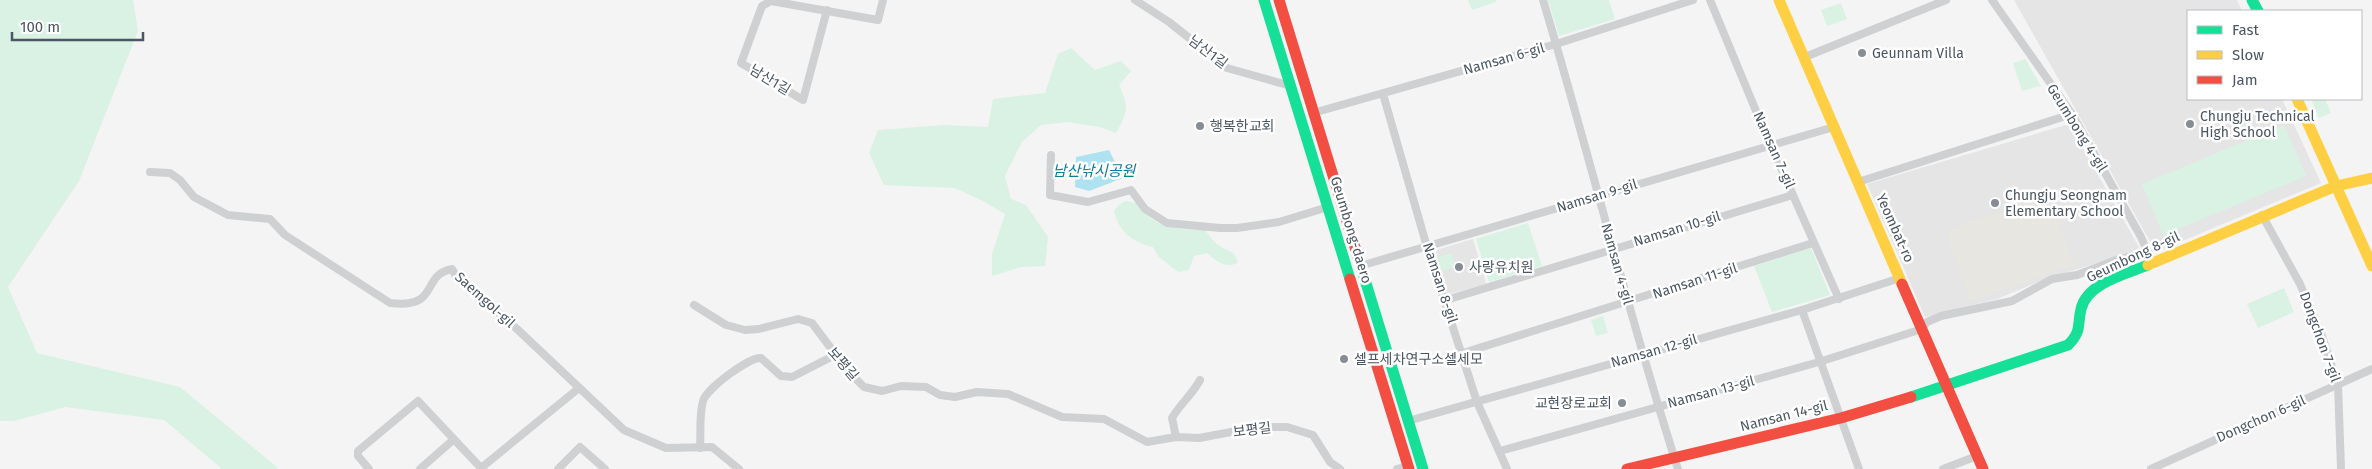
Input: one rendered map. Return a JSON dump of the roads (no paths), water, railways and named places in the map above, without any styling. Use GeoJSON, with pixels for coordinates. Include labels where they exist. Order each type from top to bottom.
{"type":"FeatureCollection","features":[{"type":"Feature","properties":{"kind":"street","name":"남산1길"},"geometry":{"type":"LineString","coordinates":[[827,10],[803,100],[741,63],[762,6],[772,1],[827,10],[878,20],[883,0]]}},
{"type":"Feature","properties":{"kind":"street","name":"남산1길"},"geometry":{"type":"LineString","coordinates":[[1135,0],[1169,22],[1227,68],[1291,86]]}},
{"type":"Feature","properties":{"kind":"street","name":"Geumbong-daero"},"geometry":{"type":"LineString","coordinates":[[1264,0],[1328,207],[1405,468]]}},
{"type":"Feature","properties":{"kind":"street","name":"Geumbong-daero"},"geometry":{"type":"LineString","coordinates":[[1279,0],[1422,469]]}},
{"type":"Feature","properties":{"kind":"street","name":"Namsan 4-gil"},"geometry":{"type":"LineString","coordinates":[[1542,0],[1642,353],[1676,463]]}},
{"type":"Feature","properties":{"kind":"street","name":"Namsan 6-gil"},"geometry":{"type":"LineString","coordinates":[[1313,113],[1556,44],[1693,0]]}},
{"type":"Feature","properties":{"kind":"street","name":"Namsan 7-gil"},"geometry":{"type":"LineString","coordinates":[[1710,0],[1813,243],[1839,299]]}},
{"type":"Feature","properties":{"kind":"street","name":"Yeombat-ro"},"geometry":{"type":"LineString","coordinates":[[1779,0],[1983,469]]}},
{"type":"Feature","properties":{"kind":"street"},"geometry":{"type":"LineString","coordinates":[[1805,57],[1946,0]]}},
{"type":"Feature","properties":{"kind":"street","name":"Geumbong 4-gil"},"geometry":{"type":"LineString","coordinates":[[1992,0],[2072,114],[2150,257]]}},
{"type":"Feature","properties":{"kind":"street","name":"Namsan 8-gil"},"geometry":{"type":"LineString","coordinates":[[1384,94],[1427,247],[1446,300],[1477,402],[1507,469]]}},
{"type":"Feature","properties":{"kind":"street"},"geometry":{"type":"LineString","coordinates":[[2297,100],[2372,266]]}},
{"type":"Feature","properties":{"kind":"street"},"geometry":{"type":"LineString","coordinates":[[1858,182],[2072,114]]}},
{"type":"Feature","properties":{"kind":"street","name":"Namsan 9-gil"},"geometry":{"type":"LineString","coordinates":[[1360,266],[1834,127]]}},
{"type":"Feature","properties":{"kind":"street"},"geometry":{"type":"LineString","coordinates":[[1051,155],[1050,195],[1088,202],[1131,190],[1145,209],[1167,223],[1237,228],[1279,222],[1328,207]]}},
{"type":"Feature","properties":{"kind":"street","name":"Saemgol-gil"},"geometry":{"type":"LineString","coordinates":[[150,172],[170,172],[180,180],[194,198],[228,215],[270,220],[285,235],[390,303],[404,305],[425,297],[431,289],[434,278],[442,271],[452,269],[457,278],[517,329],[624,430],[666,448],[712,447],[739,469]]}},
{"type":"Feature","properties":{"kind":"street","name":"Geumbong 8-gil"},"geometry":{"type":"LineString","coordinates":[[1946,387],[2068,345],[2076,339],[2080,332],[2078,313],[2080,304],[2091,291],[2150,257],[2262,216],[2336,186],[2372,178]]}},
{"type":"Feature","properties":{"kind":"street","name":"Namsan 10-gil"},"geometry":{"type":"LineString","coordinates":[[1446,300],[1612,248],[1794,195]]}},
{"type":"Feature","properties":{"kind":"street","name":"Dongchon 7-gil"},"geometry":{"type":"LineString","coordinates":[[2262,216],[2300,284],[2321,333],[2338,385],[2341,469]]}},
{"type":"Feature","properties":{"kind":"street","name":"Namsan 11-gil"},"geometry":{"type":"LineString","coordinates":[[1462,353],[1813,243]]}},
{"type":"Feature","properties":{"kind":"street","name":"Namsan 13-gil"},"geometry":{"type":"LineString","coordinates":[[1500,451],[1820,362],[1922,329],[1927,322],[1941,316],[2012,301],[2052,279],[2077,275],[2116,260],[2150,257]]}},
{"type":"Feature","properties":{"kind":"street","name":"Namsan 12-gil"},"geometry":{"type":"LineString","coordinates":[[1408,421],[1642,353],[1802,310],[1900,278]]}},
{"type":"Feature","properties":{"kind":"street","name":"보평길"},"geometry":{"type":"LineString","coordinates":[[694,305],[726,325],[745,330],[758,329],[798,319],[812,323],[835,355],[864,387],[882,390],[901,386],[926,387],[940,395],[955,397],[978,392],[1008,394],[1062,417],[1104,419],[1147,442],[1176,437],[1199,438],[1258,427],[1287,427],[1313,435],[1330,462],[1340,469]]}},
{"type":"Feature","properties":{"kind":"street"},"geometry":{"type":"LineString","coordinates":[[1802,310],[1859,469]]}},
{"type":"Feature","properties":{"kind":"street"},"geometry":{"type":"LineString","coordinates":[[700,448],[703,400],[718,383],[738,368],[753,359],[761,358],[781,376],[792,378],[835,355]]}},
{"type":"Feature","properties":{"kind":"street","name":"Dongchon 6-gil"},"geometry":{"type":"LineString","coordinates":[[2151,469],[2372,369]]}},
{"type":"Feature","properties":{"kind":"street"},"geometry":{"type":"LineString","coordinates":[[1176,437],[1172,418],[1178,406],[1196,389],[1200,380]]}},
{"type":"Feature","properties":{"kind":"street","name":"Namsan 14-gil"},"geometry":{"type":"LineString","coordinates":[[1626,469],[1676,463],[1946,387]]}},
{"type":"Feature","properties":{"kind":"street"},"geometry":{"type":"LineString","coordinates":[[369,469],[358,456],[358,451],[418,401],[478,467],[484,467],[579,388]]}},
{"type":"Feature","properties":{"kind":"street"},"geometry":{"type":"LineString","coordinates":[[420,469],[453,440]]}},
{"type":"Feature","properties":{"kind":"street"},"geometry":{"type":"LineString","coordinates":[[558,469],[580,447],[606,469]]}},
{"type":"Feature","properties":{"kind":"street"},"geometry":{"type":"LineString","coordinates":[[1943,469],[1977,456]]}},
{"type":"Feature","properties":{"kind":"water","name":"남산낚시공원"},"geometry":{"type":"Polygon","coordinates":[[[1109,150],[1123,178],[1089,191],[1075,187],[1076,157],[1109,150]]]}},
{"type":"Feature","properties":{"kind":"place","name":"Geunnam Villa"},"geometry":{"type":"Point","coordinates":[1862,53]}},
{"type":"Feature","properties":{"kind":"place","name":"Chungju Technical High School"},"geometry":{"type":"Point","coordinates":[2190,124]}},
{"type":"Feature","properties":{"kind":"place","name":"행복한교회"},"geometry":{"type":"Point","coordinates":[1200,126]}},
{"type":"Feature","properties":{"kind":"place","name":"Chungju Seongnam Elementary School"},"geometry":{"type":"Point","coordinates":[1995,203]}},
{"type":"Feature","properties":{"kind":"place","name":"사랑유치원"},"geometry":{"type":"Point","coordinates":[1459,267]}},
{"type":"Feature","properties":{"kind":"place","name":"셀프세차연구소셀세모"},"geometry":{"type":"Point","coordinates":[1344,359]}},
{"type":"Feature","properties":{"kind":"place","name":"교현장로교회"},"geometry":{"type":"Point","coordinates":[1622,403]}}]}
